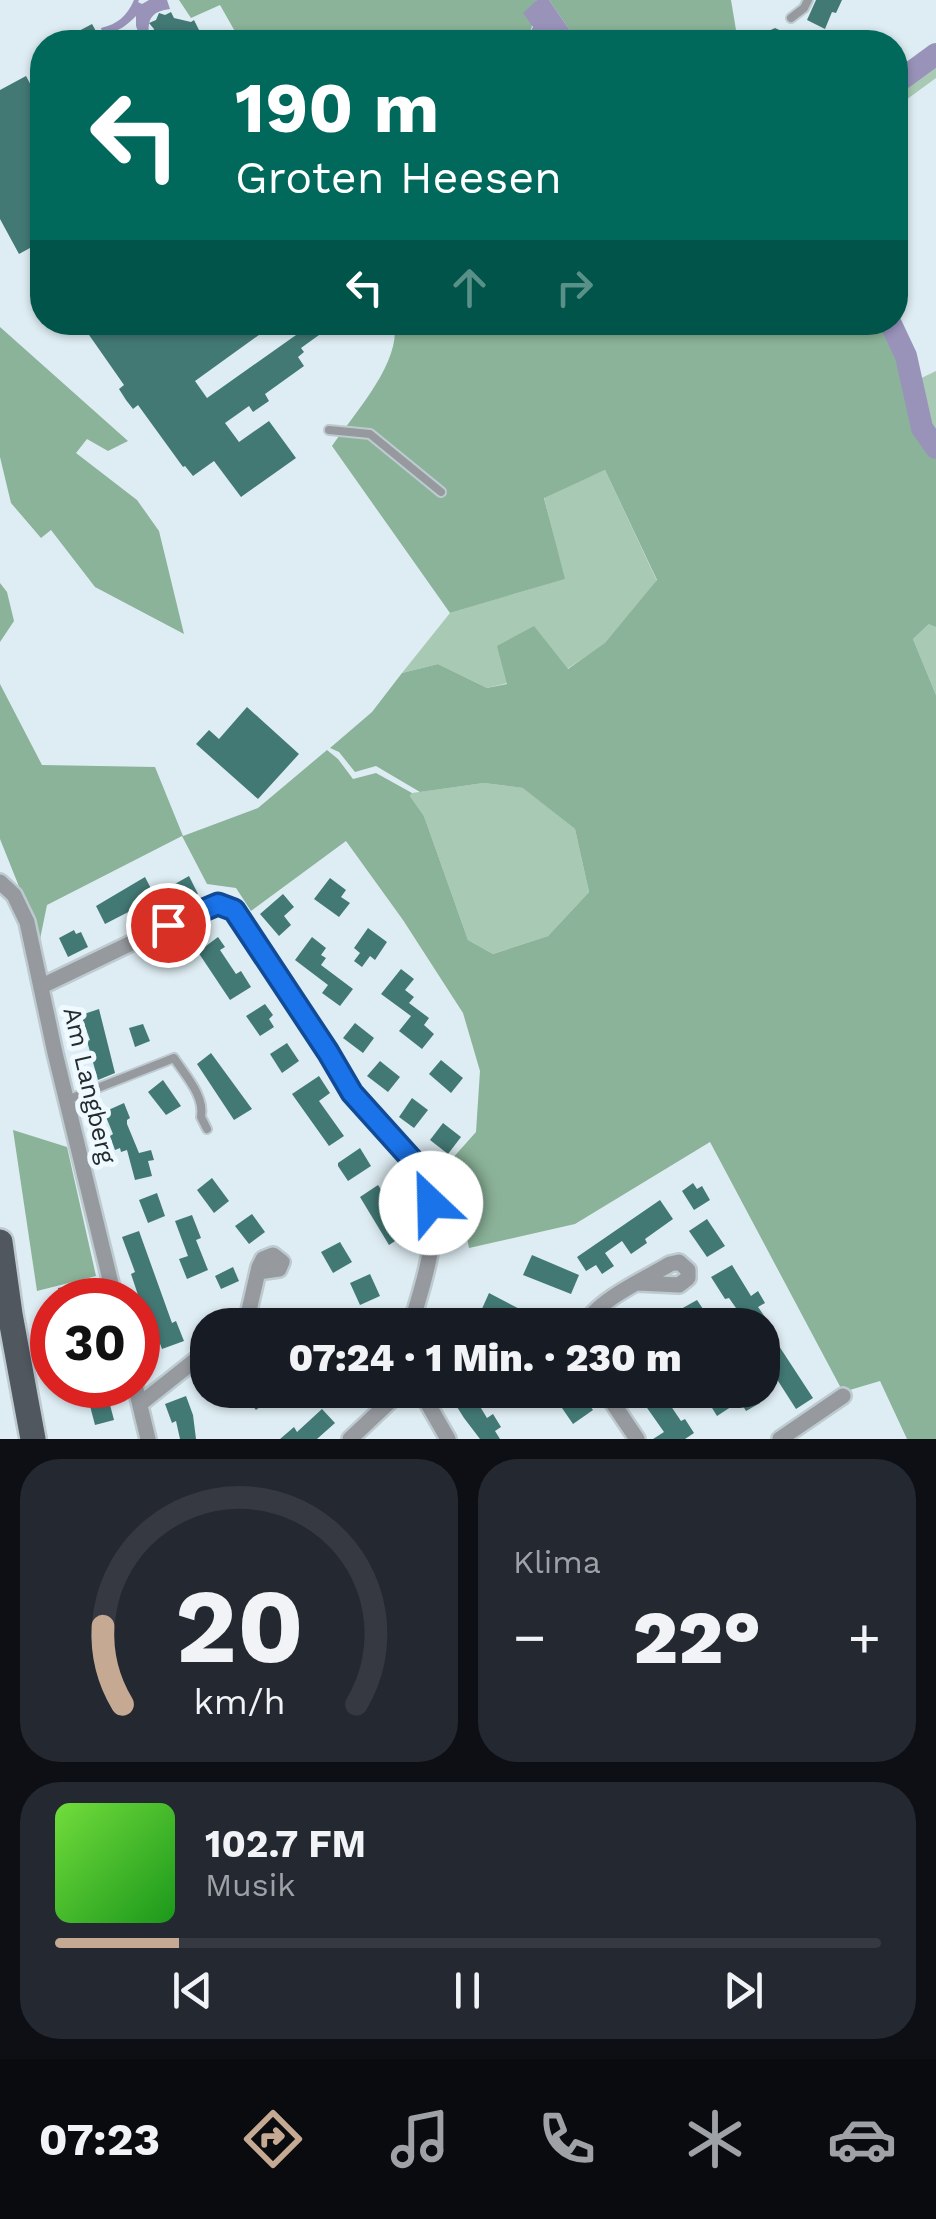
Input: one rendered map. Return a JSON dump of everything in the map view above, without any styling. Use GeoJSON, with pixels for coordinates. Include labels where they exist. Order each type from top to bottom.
{"type":"FeatureCollection","features":[{"type":"Feature","properties":{"kind":"main road"},"geometry":{"type":"LineString","coordinates":[[0,1242],[33,1439]]}},
{"type":"Feature","properties":{"kind":"street","name":"Am Langberg"},"geometry":{"type":"LineString","coordinates":[[2,885],[20,906],[27,922],[54,1053],[110,1278]]}},
{"type":"Feature","properties":{"kind":"street"},"geometry":{"type":"LineString","coordinates":[[42,986],[198,911],[218,904],[234,910],[352,1093],[415,1163],[431,1203],[432,1227],[430,1258],[416,1308]]}},
{"type":"Feature","properties":{"kind":"street"},"geometry":{"type":"LineString","coordinates":[[250,1308],[258,1272]]}},
{"type":"Feature","properties":{"kind":"street"},"geometry":{"type":"LineString","coordinates":[[599,1308],[638,1283]]}},
{"type":"Feature","properties":{"kind":"street"},"geometry":{"type":"LineString","coordinates":[[160,1388],[190,1364]]}},
{"type":"Feature","properties":{"kind":"street"},"geometry":{"type":"LineString","coordinates":[[780,1439],[842,1396]]}},
{"type":"Feature","properties":{"kind":"street"},"geometry":{"type":"LineString","coordinates":[[141,1408],[148,1439]]}},
{"type":"Feature","properties":{"kind":"street"},"geometry":{"type":"LineString","coordinates":[[350,1439],[383,1408]]}},
{"type":"Feature","properties":{"kind":"street"},"geometry":{"type":"LineString","coordinates":[[430,1408],[448,1439]]}},
{"type":"Feature","properties":{"kind":"street"},"geometry":{"type":"LineString","coordinates":[[616,1408],[636,1439]]}},
{"type":"Feature","properties":{"kind":"lane"},"geometry":{"type":"LineString","coordinates":[[791,18],[808,0]]}},
{"type":"Feature","properties":{"kind":"lane"},"geometry":{"type":"LineString","coordinates":[[328,430],[370,434],[441,492]]}},
{"type":"Feature","properties":{"kind":"lane"},"geometry":{"type":"LineString","coordinates":[[67,1100],[174,1058],[196,1091],[203,1108],[200,1117],[207,1129]]}},
{"type":"Feature","properties":{"kind":"green space"},"geometry":{"type":"Polygon","coordinates":[[[179,0],[537,0],[530,30],[234,30],[220,5],[191,18],[179,0]]]}},
{"type":"Feature","properties":{"kind":"green space"},"geometry":{"type":"Polygon","coordinates":[[[549,0],[731,0],[736,30],[570,30],[549,0]]]}},
{"type":"Feature","properties":{"kind":"green space"},"geometry":{"type":"Polygon","coordinates":[[[936,43],[936,78],[908,98],[908,66],[936,43]]]}},
{"type":"Feature","properties":{"kind":"green space"},"geometry":{"type":"Polygon","coordinates":[[[0,327],[128,441],[108,451],[87,439],[76,453],[137,500],[159,531],[184,634],[95,587],[51,530],[41,538],[11,503],[0,457],[0,327]]]}},
{"type":"Feature","properties":{"kind":"green space"},"geometry":{"type":"Polygon","coordinates":[[[897,335],[907,356],[923,428],[936,446],[936,627],[929,624],[913,639],[936,695],[936,1439],[907,1439],[880,1381],[843,1392],[710,1142],[575,1224],[469,1248],[451,1160],[476,1132],[480,1071],[463,1013],[346,841],[251,911],[236,888],[207,884],[182,836],[47,905],[38,949],[24,899],[0,839],[0,684],[42,765],[155,767],[183,836],[258,808],[327,750],[353,779],[376,773],[412,793],[410,796],[424,816],[468,940],[493,954],[548,936],[589,892],[575,829],[523,788],[484,783],[420,792],[376,766],[355,772],[339,752],[330,748],[372,712],[402,673],[438,664],[487,688],[507,684],[497,646],[534,626],[568,669],[605,643],[657,580],[605,470],[544,498],[565,579],[450,613],[332,446],[383,371],[394,338],[897,335]]]}},
{"type":"Feature","properties":{"kind":"green space"},"geometry":{"type":"Polygon","coordinates":[[[936,371],[936,446],[923,428],[913,382],[936,371]]]}},
{"type":"Feature","properties":{"kind":"green space"},"geometry":{"type":"Polygon","coordinates":[[[605,470],[657,581],[605,644],[567,669],[487,688],[438,664],[402,673],[450,613],[564,579],[544,497],[605,470]]]}},
{"type":"Feature","properties":{"kind":"green space"},"geometry":{"type":"Polygon","coordinates":[[[0,583],[7,592],[14,621],[0,642],[0,583]]]}},
{"type":"Feature","properties":{"kind":"green space"},"geometry":{"type":"Polygon","coordinates":[[[930,623],[936,627],[936,695],[913,639],[930,623]]]}},
{"type":"Feature","properties":{"kind":"green space"},"geometry":{"type":"Polygon","coordinates":[[[484,783],[524,788],[575,829],[589,892],[548,936],[493,954],[468,940],[424,816],[410,796],[484,783]]]}},
{"type":"Feature","properties":{"kind":"green space"},"geometry":{"type":"Polygon","coordinates":[[[13,1130],[67,1147],[96,1276],[35,1278],[13,1130]]]}},
{"type":"Feature","properties":{"kind":"shaded area"},"geometry":{"type":"Polygon","coordinates":[[[134,0],[142,4],[167,0],[170,9],[152,16],[149,30],[137,30],[136,16],[118,30],[102,30],[125,15],[134,0]]]}},
{"type":"Feature","properties":{"kind":"shaded area"},"geometry":{"type":"Polygon","coordinates":[[[537,0],[549,0],[570,30],[531,30],[523,13],[537,0]]]}},
{"type":"Feature","properties":{"kind":"building"},"geometry":{"type":"Polygon","coordinates":[[[816,0],[842,0],[825,29],[807,20],[816,0]]]}},
{"type":"Feature","properties":{"kind":"building"},"geometry":{"type":"Polygon","coordinates":[[[171,12],[174,18],[194,20],[199,30],[154,30],[149,23],[159,13],[171,12]]]}},
{"type":"Feature","properties":{"kind":"building"},"geometry":{"type":"Polygon","coordinates":[[[26,76],[30,83],[30,248],[19,254],[0,219],[0,90],[26,76]]]}},
{"type":"Feature","properties":{"kind":"building"},"geometry":{"type":"Polygon","coordinates":[[[89,335],[259,335],[195,381],[207,398],[296,335],[319,335],[301,348],[304,352],[298,357],[304,366],[265,394],[269,401],[253,412],[249,406],[225,423],[239,442],[269,421],[296,458],[241,497],[214,461],[193,476],[183,467],[138,405],[133,409],[126,400],[119,389],[124,385],[89,335]]]}},
{"type":"Feature","properties":{"kind":"building"},"geometry":{"type":"Polygon","coordinates":[[[247,707],[299,754],[258,799],[196,744],[209,730],[219,739],[247,707]]]}},
{"type":"Feature","properties":{"kind":"building"},"geometry":{"type":"Polygon","coordinates":[[[189,876],[198,894],[183,902],[173,885],[189,876]]]}},
{"type":"Feature","properties":{"kind":"building"},"geometry":{"type":"Polygon","coordinates":[[[145,877],[158,902],[142,910],[140,906],[105,924],[96,906],[145,877]]]}},
{"type":"Feature","properties":{"kind":"building"},"geometry":{"type":"Polygon","coordinates":[[[330,878],[346,890],[341,897],[350,903],[339,917],[314,899],[330,878]]]}},
{"type":"Feature","properties":{"kind":"building"},"geometry":{"type":"Polygon","coordinates":[[[283,894],[294,907],[284,916],[291,925],[279,936],[260,914],[283,894]]]}},
{"type":"Feature","properties":{"kind":"building"},"geometry":{"type":"Polygon","coordinates":[[[368,928],[387,942],[375,960],[370,956],[362,967],[354,961],[360,953],[354,948],[368,928]]]}},
{"type":"Feature","properties":{"kind":"building"},"geometry":{"type":"Polygon","coordinates":[[[74,930],[76,934],[81,932],[88,947],[68,957],[59,938],[74,930]]]}},
{"type":"Feature","properties":{"kind":"building"},"geometry":{"type":"Polygon","coordinates":[[[218,937],[225,947],[220,950],[236,974],[241,971],[251,987],[230,1000],[198,952],[218,937]]]}},
{"type":"Feature","properties":{"kind":"building"},"geometry":{"type":"Polygon","coordinates":[[[312,937],[326,948],[321,965],[353,989],[340,1006],[322,993],[328,985],[295,960],[312,937]]]}},
{"type":"Feature","properties":{"kind":"building"},"geometry":{"type":"Polygon","coordinates":[[[401,969],[414,979],[405,990],[414,997],[409,1003],[429,1018],[424,1025],[434,1034],[422,1049],[399,1031],[411,1016],[381,994],[401,969]]]}},
{"type":"Feature","properties":{"kind":"building"},"geometry":{"type":"Polygon","coordinates":[[[265,1004],[273,1015],[269,1019],[274,1027],[260,1036],[246,1016],[265,1004]]]}},
{"type":"Feature","properties":{"kind":"building"},"geometry":{"type":"Polygon","coordinates":[[[99,1009],[115,1073],[98,1080],[81,1015],[99,1009]]]}},
{"type":"Feature","properties":{"kind":"building"},"geometry":{"type":"Polygon","coordinates":[[[355,1023],[374,1038],[363,1053],[343,1038],[355,1023]]]}},
{"type":"Feature","properties":{"kind":"building"},"geometry":{"type":"Polygon","coordinates":[[[143,1024],[150,1041],[135,1047],[129,1028],[143,1024]]]}},
{"type":"Feature","properties":{"kind":"building"},"geometry":{"type":"Polygon","coordinates":[[[287,1043],[299,1061],[282,1073],[270,1054],[287,1043]]]}},
{"type":"Feature","properties":{"kind":"building"},"geometry":{"type":"Polygon","coordinates":[[[211,1053],[252,1109],[234,1120],[197,1064],[211,1053]]]}},
{"type":"Feature","properties":{"kind":"building"},"geometry":{"type":"Polygon","coordinates":[[[441,1060],[463,1078],[451,1093],[429,1074],[441,1060]]]}},
{"type":"Feature","properties":{"kind":"building"},"geometry":{"type":"Polygon","coordinates":[[[380,1061],[400,1077],[388,1092],[367,1076],[380,1061]]]}},
{"type":"Feature","properties":{"kind":"building"},"geometry":{"type":"Polygon","coordinates":[[[319,1076],[330,1093],[319,1101],[344,1136],[329,1146],[292,1094],[319,1076]]]}},
{"type":"Feature","properties":{"kind":"building"},"geometry":{"type":"Polygon","coordinates":[[[163,1080],[181,1106],[166,1115],[148,1092],[163,1080]]]}},
{"type":"Feature","properties":{"kind":"building"},"geometry":{"type":"Polygon","coordinates":[[[412,1098],[428,1110],[414,1128],[399,1117],[412,1098]]]}},
{"type":"Feature","properties":{"kind":"building"},"geometry":{"type":"Polygon","coordinates":[[[124,1103],[130,1118],[127,1124],[139,1153],[151,1150],[154,1160],[148,1161],[152,1176],[135,1180],[127,1150],[115,1150],[104,1112],[124,1103]]]}},
{"type":"Feature","properties":{"kind":"building"},"geometry":{"type":"Polygon","coordinates":[[[443,1123],[461,1137],[448,1154],[430,1140],[443,1123]]]}},
{"type":"Feature","properties":{"kind":"building"},"geometry":{"type":"Polygon","coordinates":[[[360,1148],[371,1166],[348,1181],[338,1163],[360,1148]]]}},
{"type":"Feature","properties":{"kind":"building"},"geometry":{"type":"Polygon","coordinates":[[[212,1178],[229,1201],[214,1213],[197,1190],[212,1178]]]}},
{"type":"Feature","properties":{"kind":"building"},"geometry":{"type":"Polygon","coordinates":[[[693,1183],[697,1189],[702,1186],[710,1200],[694,1210],[682,1191],[693,1183]]]}},
{"type":"Feature","properties":{"kind":"building"},"geometry":{"type":"Polygon","coordinates":[[[378,1185],[409,1232],[389,1245],[360,1197],[378,1185]]]}},
{"type":"Feature","properties":{"kind":"building"},"geometry":{"type":"Polygon","coordinates":[[[157,1193],[165,1216],[148,1223],[139,1200],[157,1193]]]}},
{"type":"Feature","properties":{"kind":"building"},"geometry":{"type":"Polygon","coordinates":[[[660,1200],[673,1219],[631,1254],[622,1241],[605,1253],[614,1266],[602,1274],[596,1265],[586,1271],[577,1257],[660,1200]]]}},
{"type":"Feature","properties":{"kind":"building"},"geometry":{"type":"Polygon","coordinates":[[[252,1214],[265,1232],[249,1244],[235,1226],[252,1214]]]}},
{"type":"Feature","properties":{"kind":"building"},"geometry":{"type":"Polygon","coordinates":[[[192,1215],[201,1238],[196,1240],[208,1270],[187,1279],[179,1259],[188,1256],[175,1221],[192,1215]]]}},
{"type":"Feature","properties":{"kind":"building"},"geometry":{"type":"Polygon","coordinates":[[[707,1219],[725,1246],[707,1257],[689,1231],[707,1219]]]}},
{"type":"Feature","properties":{"kind":"building"},"geometry":{"type":"Polygon","coordinates":[[[139,1231],[156,1278],[132,1278],[135,1272],[122,1237],[139,1231]]]}},
{"type":"Feature","properties":{"kind":"building"},"geometry":{"type":"Polygon","coordinates":[[[340,1242],[352,1262],[333,1273],[321,1252],[340,1242]]]}},
{"type":"Feature","properties":{"kind":"building"},"geometry":{"type":"Polygon","coordinates":[[[532,1255],[579,1275],[571,1294],[523,1275],[532,1255]]]}},
{"type":"Feature","properties":{"kind":"building"},"geometry":{"type":"Polygon","coordinates":[[[732,1265],[751,1296],[758,1291],[765,1303],[759,1308],[736,1308],[711,1277],[732,1265]]]}},
{"type":"Feature","properties":{"kind":"building"},"geometry":{"type":"Polygon","coordinates":[[[233,1267],[239,1281],[221,1289],[215,1276],[233,1267]]]}},
{"type":"Feature","properties":{"kind":"building"},"geometry":{"type":"Polygon","coordinates":[[[370,1274],[380,1296],[360,1305],[350,1283],[370,1274]]]}},
{"type":"Feature","properties":{"kind":"building"},"geometry":{"type":"Polygon","coordinates":[[[160,1290],[172,1323],[176,1321],[184,1341],[162,1349],[160,1290]]]}},
{"type":"Feature","properties":{"kind":"building"},"geometry":{"type":"Polygon","coordinates":[[[489,1293],[518,1308],[482,1308],[489,1293]]]}},
{"type":"Feature","properties":{"kind":"building"},"geometry":{"type":"Polygon","coordinates":[[[697,1300],[702,1308],[683,1308],[697,1300]]]}},
{"type":"Feature","properties":{"kind":"building"},"geometry":{"type":"Polygon","coordinates":[[[780,1348],[813,1398],[796,1409],[780,1384],[780,1348]]]}},
{"type":"Feature","properties":{"kind":"building"},"geometry":{"type":"Polygon","coordinates":[[[186,1396],[196,1439],[180,1439],[176,1421],[172,1423],[165,1404],[186,1396]]]}},
{"type":"Feature","properties":{"kind":"building"},"geometry":{"type":"Polygon","coordinates":[[[91,1408],[111,1408],[114,1420],[95,1425],[91,1408]]]}},
{"type":"Feature","properties":{"kind":"building"},"geometry":{"type":"Polygon","coordinates":[[[458,1408],[481,1408],[487,1418],[493,1414],[501,1427],[495,1431],[500,1439],[480,1439],[458,1408]]]}},
{"type":"Feature","properties":{"kind":"building"},"geometry":{"type":"Polygon","coordinates":[[[562,1408],[592,1408],[593,1410],[573,1424],[562,1408]]]}},
{"type":"Feature","properties":{"kind":"building"},"geometry":{"type":"Polygon","coordinates":[[[647,1408],[672,1408],[694,1433],[685,1439],[653,1439],[664,1432],[647,1408]]]}},
{"type":"Feature","properties":{"kind":"building"},"geometry":{"type":"Polygon","coordinates":[[[712,1408],[729,1408],[717,1416],[712,1408]]]}},
{"type":"Feature","properties":{"kind":"building"},"geometry":{"type":"Polygon","coordinates":[[[322,1409],[335,1423],[317,1439],[280,1439],[294,1427],[297,1432],[322,1409]]]}},
{"type":"Feature","properties":{"kind":"waterway"},"geometry":{"type":"LineString","coordinates":[[908,74],[936,54]]}},
{"type":"Feature","properties":{"kind":"waterway"},"geometry":{"type":"LineString","coordinates":[[896,335],[906,356],[922,428],[936,448]]}},
{"type":"Feature","properties":{"kind":"route"},"geometry":{"type":"LineString","coordinates":[[168,925],[218,904],[234,910],[352,1093],[415,1163],[431,1203]]}}]}
